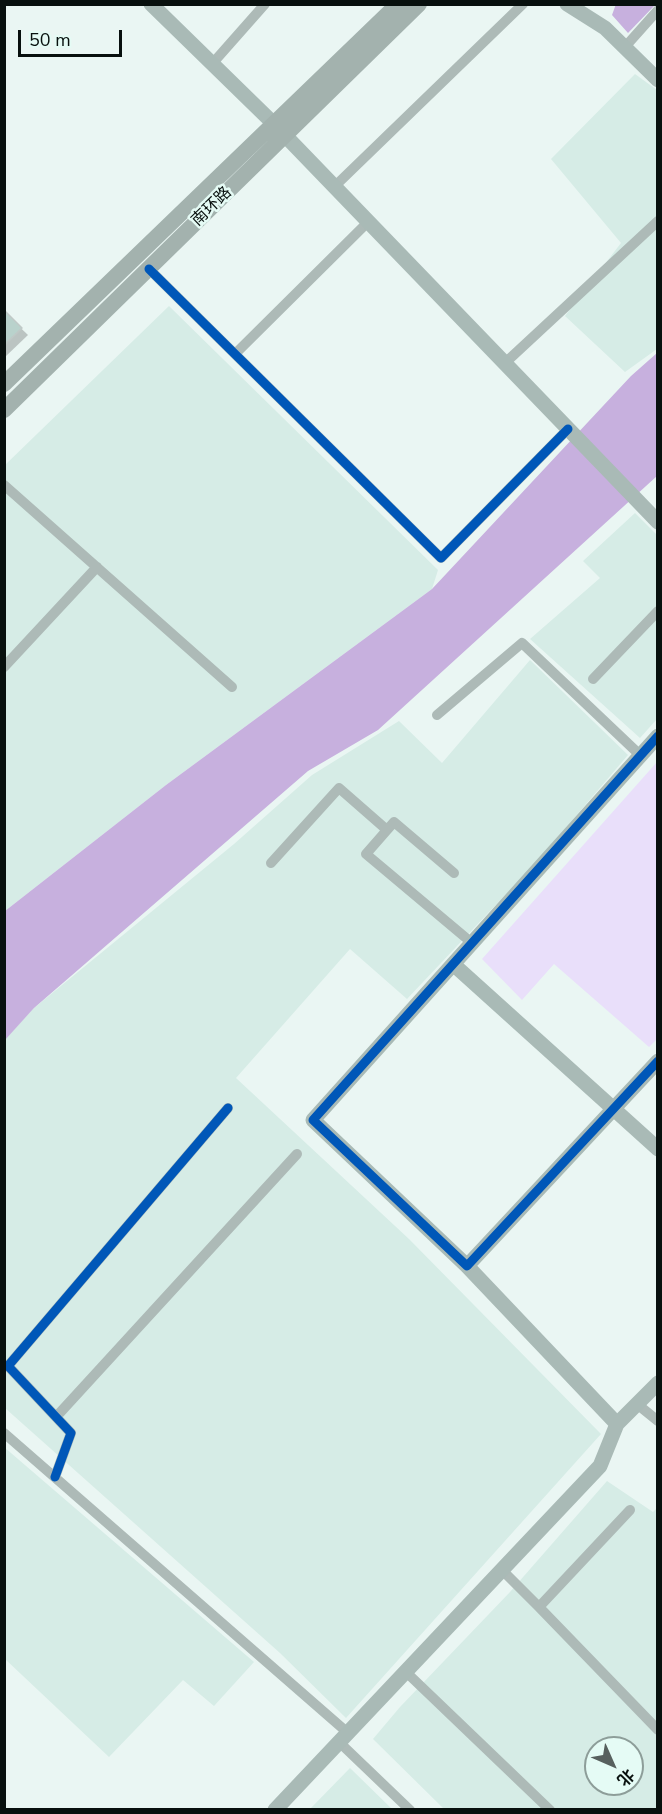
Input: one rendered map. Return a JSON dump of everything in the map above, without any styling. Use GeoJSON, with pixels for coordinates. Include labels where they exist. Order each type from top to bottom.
{"type":"FeatureCollection","features":[{"type":"Feature","properties":{"kind":"main road","name":"南环路"},"geometry":{"type":"LineString","coordinates":[[4,410],[149,269],[398,4]]}},
{"type":"Feature","properties":{"kind":"main road","name":"南环路"},"geometry":{"type":"LineString","coordinates":[[4,384],[419,4]]}},
{"type":"Feature","properties":{"kind":"street"},"geometry":{"type":"LineString","coordinates":[[151,4],[279,130],[657,522]]}},
{"type":"Feature","properties":{"kind":"street"},"geometry":{"type":"LineString","coordinates":[[212,63],[266,4]]}},
{"type":"Feature","properties":{"kind":"street"},"geometry":{"type":"LineString","coordinates":[[334,187],[523,4]]}},
{"type":"Feature","properties":{"kind":"street"},"geometry":{"type":"LineString","coordinates":[[567,4],[605,28],[657,80]]}},
{"type":"Feature","properties":{"kind":"street"},"geometry":{"type":"LineString","coordinates":[[625,47],[657,10]]}},
{"type":"Feature","properties":{"kind":"street"},"geometry":{"type":"LineString","coordinates":[[505,363],[657,221]]}},
{"type":"Feature","properties":{"kind":"street"},"geometry":{"type":"LineString","coordinates":[[235,354],[368,222]]}},
{"type":"Feature","properties":{"kind":"street"},"geometry":{"type":"LineString","coordinates":[[149,269],[441,558],[568,429]]}},
{"type":"Feature","properties":{"kind":"street"},"geometry":{"type":"LineString","coordinates":[[4,485],[232,687]]}},
{"type":"Feature","properties":{"kind":"street"},"geometry":{"type":"LineString","coordinates":[[4,667],[97,567]]}},
{"type":"Feature","properties":{"kind":"street"},"geometry":{"type":"LineString","coordinates":[[593,679],[657,611]]}},
{"type":"Feature","properties":{"kind":"street"},"geometry":{"type":"LineString","coordinates":[[437,715],[522,643],[640,755]]}},
{"type":"Feature","properties":{"kind":"street"},"geometry":{"type":"LineString","coordinates":[[617,1424],[467,1266],[313,1120],[657,736]]}},
{"type":"Feature","properties":{"kind":"street"},"geometry":{"type":"LineString","coordinates":[[272,863],[339,788],[387,830]]}},
{"type":"Feature","properties":{"kind":"street"},"geometry":{"type":"LineString","coordinates":[[454,873],[394,822],[366,854],[472,943]]}},
{"type":"Feature","properties":{"kind":"street"},"geometry":{"type":"LineString","coordinates":[[453,964],[657,1149]]}},
{"type":"Feature","properties":{"kind":"street"},"geometry":{"type":"LineString","coordinates":[[467,1266],[657,1061]]}},
{"type":"Feature","properties":{"kind":"street"},"geometry":{"type":"LineString","coordinates":[[55,1477],[71,1433],[8,1366],[228,1108]]}},
{"type":"Feature","properties":{"kind":"street"},"geometry":{"type":"LineString","coordinates":[[56,1417],[297,1154]]}},
{"type":"Feature","properties":{"kind":"street"},"geometry":{"type":"LineString","coordinates":[[275,1809],[600,1466],[617,1424],[657,1383]]}},
{"type":"Feature","properties":{"kind":"street"},"geometry":{"type":"LineString","coordinates":[[637,1404],[657,1421]]}},
{"type":"Feature","properties":{"kind":"street"},"geometry":{"type":"LineString","coordinates":[[4,1433],[344,1737],[410,1809]]}},
{"type":"Feature","properties":{"kind":"street"},"geometry":{"type":"LineString","coordinates":[[539,1607],[630,1510]]}},
{"type":"Feature","properties":{"kind":"street"},"geometry":{"type":"LineString","coordinates":[[502,1570],[657,1730]]}},
{"type":"Feature","properties":{"kind":"street"},"geometry":{"type":"LineString","coordinates":[[406,1672],[550,1809]]}},
{"type":"Feature","properties":{"kind":"shaded area"},"geometry":{"type":"Polygon","coordinates":[[[616,4],[655,5],[628,33],[612,15],[616,4]]]}},
{"type":"Feature","properties":{"kind":"shaded area"},"geometry":{"type":"Polygon","coordinates":[[[635,74],[657,90],[657,349],[625,372],[565,316],[621,243],[551,159],[635,74]]]}},
{"type":"Feature","properties":{"kind":"shaded area"},"geometry":{"type":"Polygon","coordinates":[[[169,306],[438,570],[432,589],[166,785],[5,911],[5,465],[169,306]]]}},
{"type":"Feature","properties":{"kind":"shaded area"},"geometry":{"type":"Polygon","coordinates":[[[657,353],[657,476],[378,730],[308,771],[34,1008],[5,1040],[5,911],[166,785],[432,589],[631,376],[657,353]]]}},
{"type":"Feature","properties":{"kind":"shaded area"},"geometry":{"type":"Polygon","coordinates":[[[635,513],[657,535],[657,719],[640,738],[530,639],[600,578],[583,561],[635,513]]]}},
{"type":"Feature","properties":{"kind":"shaded area"},"geometry":{"type":"Polygon","coordinates":[[[530,660],[628,755],[540,858],[407,999],[350,949],[236,1078],[409,1239],[601,1434],[346,1718],[280,1653],[5,1408],[4,1040],[34,1008],[234,844],[312,775],[399,721],[442,763],[530,660]]]}},
{"type":"Feature","properties":{"kind":"shaded area"},"geometry":{"type":"Polygon","coordinates":[[[657,762],[658,1038],[649,1047],[554,964],[522,1000],[482,959],[657,762]]]}},
{"type":"Feature","properties":{"kind":"shaded area"},"geometry":{"type":"Polygon","coordinates":[[[4,1447],[254,1662],[214,1706],[183,1680],[109,1757],[5,1659],[4,1447]]]}},
{"type":"Feature","properties":{"kind":"shaded area"},"geometry":{"type":"Polygon","coordinates":[[[607,1481],[653,1512],[657,1508],[657,1809],[444,1809],[373,1739],[400,1707],[510,1592],[607,1481]]]}},
{"type":"Feature","properties":{"kind":"shaded area"},"geometry":{"type":"Polygon","coordinates":[[[350,1768],[392,1809],[310,1809],[350,1768]]]}},
{"type":"Feature","properties":{"kind":"building"},"geometry":{"type":"Polygon","coordinates":[[[4,310],[22,328],[4,345],[4,310]]]}},
{"type":"Feature","properties":{"kind":"cycle path"},"geometry":{"type":"LineString","coordinates":[[149,269],[441,558],[568,429]]}},
{"type":"Feature","properties":{"kind":"cycle path"},"geometry":{"type":"LineString","coordinates":[[658,736],[313,1120],[467,1266],[658,1061]]}},
{"type":"Feature","properties":{"kind":"cycle path"},"geometry":{"type":"LineString","coordinates":[[55,1477],[71,1433],[8,1366],[228,1108]]}}]}
